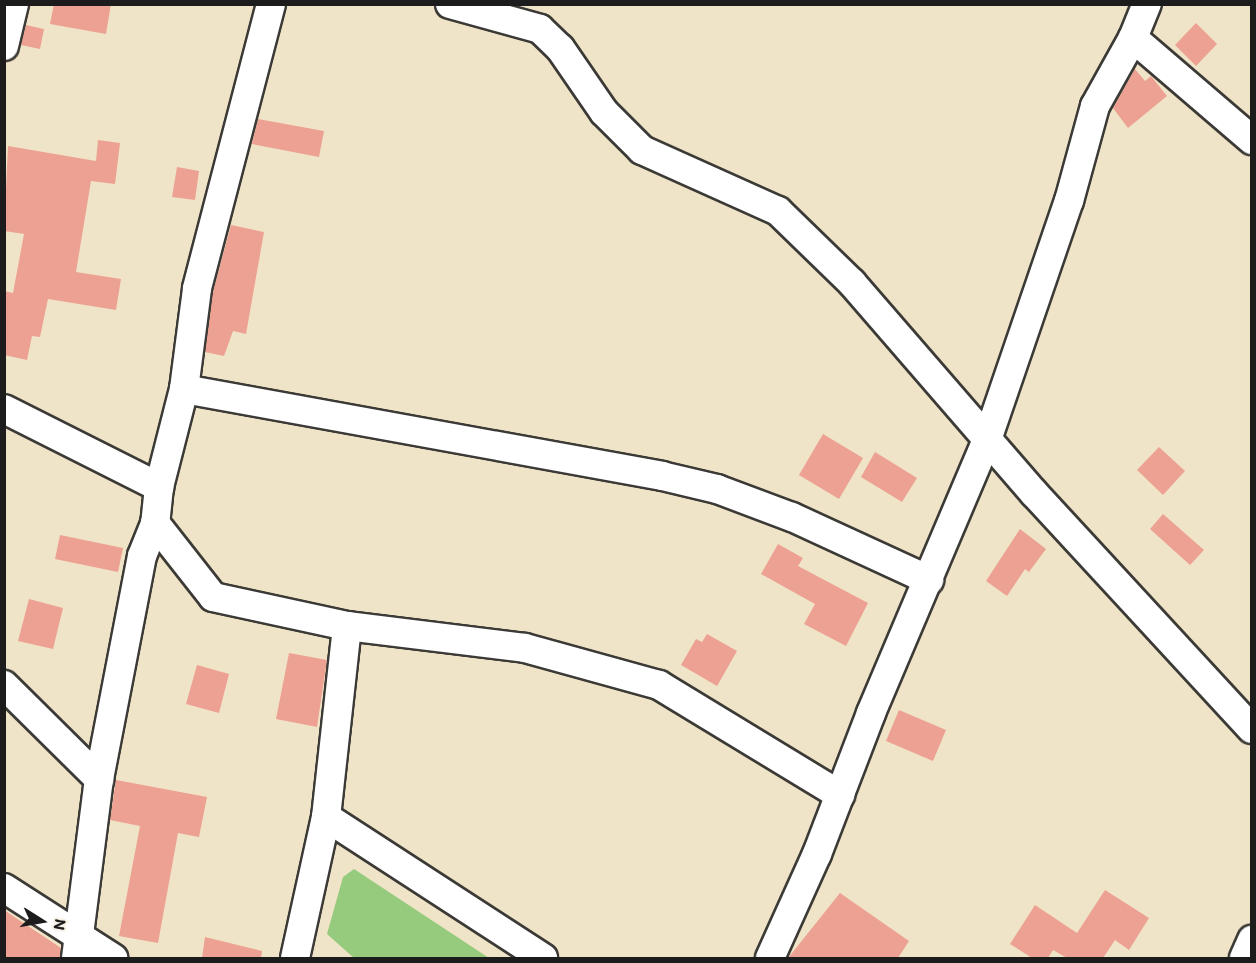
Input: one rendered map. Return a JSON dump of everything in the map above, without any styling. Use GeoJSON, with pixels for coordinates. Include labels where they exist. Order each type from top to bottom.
{"type":"FeatureCollection","features":[{"type":"Feature","properties":{"kind":"street"},"geometry":{"type":"LineString","coordinates":[[4,46],[14,4]]}},
{"type":"Feature","properties":{"kind":"street"},"geometry":{"type":"LineString","coordinates":[[78,948],[99,779],[142,556],[155,523],[159,487],[184,389],[197,289],[271,4]]}},
{"type":"Feature","properties":{"kind":"street"},"geometry":{"type":"LineString","coordinates":[[450,4],[540,29],[560,48],[604,112],[642,150],[778,211],[852,283],[988,437],[1034,493],[1251,729]]}},
{"type":"Feature","properties":{"kind":"street"},"geometry":{"type":"LineString","coordinates":[[770,958],[988,437],[1069,201],[1095,106],[1133,38],[1147,4]]}},
{"type":"Feature","properties":{"kind":"street"},"geometry":{"type":"LineString","coordinates":[[1133,38],[1251,141]]}},
{"type":"Feature","properties":{"kind":"street"},"geometry":{"type":"LineString","coordinates":[[184,389],[662,476],[717,489],[783,514],[929,580]]}},
{"type":"Feature","properties":{"kind":"street"},"geometry":{"type":"LineString","coordinates":[[4,409],[159,487]]}},
{"type":"Feature","properties":{"kind":"street"},"geometry":{"type":"LineString","coordinates":[[155,523],[213,597],[347,626],[525,648],[659,684],[840,795]]}},
{"type":"Feature","properties":{"kind":"street"},"geometry":{"type":"LineString","coordinates":[[295,958],[326,817],[347,626]]}},
{"type":"Feature","properties":{"kind":"street"},"geometry":{"type":"LineString","coordinates":[[4,685],[99,779]]}},
{"type":"Feature","properties":{"kind":"street"},"geometry":{"type":"LineString","coordinates":[[326,817],[543,958]]}},
{"type":"Feature","properties":{"kind":"street"},"geometry":{"type":"LineString","coordinates":[[4,888],[78,948],[114,958]]}},
{"type":"Feature","properties":{"kind":"street"},"geometry":{"type":"LineString","coordinates":[[1244,958],[1251,940]]}},
{"type":"Feature","properties":{"kind":"green space"},"geometry":{"type":"Polygon","coordinates":[[[354,869],[489,958],[354,958],[327,934],[343,877],[354,869]]]}},
{"type":"Feature","properties":{"kind":"building"},"geometry":{"type":"Polygon","coordinates":[[[54,4],[111,4],[106,34],[50,24],[54,4]]]}},
{"type":"Feature","properties":{"kind":"building"},"geometry":{"type":"Polygon","coordinates":[[[1196,23],[1217,44],[1196,66],[1175,45],[1196,23]]]}},
{"type":"Feature","properties":{"kind":"building"},"geometry":{"type":"Polygon","coordinates":[[[26,25],[44,29],[40,49],[21,45],[26,25]]]}},
{"type":"Feature","properties":{"kind":"building"},"geometry":{"type":"Polygon","coordinates":[[[1135,69],[1145,81],[1151,76],[1167,96],[1128,128],[1113,108],[1135,69]]]}},
{"type":"Feature","properties":{"kind":"building"},"geometry":{"type":"Polygon","coordinates":[[[258,119],[324,131],[319,157],[252,144],[258,119]]]}},
{"type":"Feature","properties":{"kind":"building"},"geometry":{"type":"Polygon","coordinates":[[[98,140],[120,143],[115,184],[91,181],[76,272],[121,279],[116,310],[48,299],[40,337],[32,336],[27,360],[4,355],[4,291],[13,293],[24,234],[4,231],[8,146],[96,161],[98,140]]]}},
{"type":"Feature","properties":{"kind":"building"},"geometry":{"type":"Polygon","coordinates":[[[177,167],[199,171],[195,200],[172,197],[177,167]]]}},
{"type":"Feature","properties":{"kind":"building"},"geometry":{"type":"Polygon","coordinates":[[[231,225],[264,232],[246,334],[233,331],[224,356],[205,352],[213,292],[231,225]]]}},
{"type":"Feature","properties":{"kind":"building"},"geometry":{"type":"Polygon","coordinates":[[[823,434],[863,458],[839,499],[799,475],[823,434]]]}},
{"type":"Feature","properties":{"kind":"building"},"geometry":{"type":"Polygon","coordinates":[[[1159,447],[1185,471],[1163,495],[1137,470],[1159,447]]]}},
{"type":"Feature","properties":{"kind":"building"},"geometry":{"type":"Polygon","coordinates":[[[875,452],[917,478],[902,502],[861,477],[875,452]]]}},
{"type":"Feature","properties":{"kind":"building"},"geometry":{"type":"Polygon","coordinates":[[[1163,514],[1204,550],[1190,565],[1150,529],[1163,514]]]}},
{"type":"Feature","properties":{"kind":"building"},"geometry":{"type":"Polygon","coordinates":[[[1020,529],[1046,549],[1029,572],[1025,569],[1007,596],[986,581],[1020,529]]]}},
{"type":"Feature","properties":{"kind":"building"},"geometry":{"type":"Polygon","coordinates":[[[60,535],[123,548],[118,572],[55,559],[60,535]]]}},
{"type":"Feature","properties":{"kind":"building"},"geometry":{"type":"Polygon","coordinates":[[[778,544],[803,558],[798,566],[868,603],[846,646],[804,624],[815,604],[761,574],[778,544]]]}},
{"type":"Feature","properties":{"kind":"building"},"geometry":{"type":"Polygon","coordinates":[[[29,599],[63,608],[53,649],[18,641],[29,599]]]}},
{"type":"Feature","properties":{"kind":"building"},"geometry":{"type":"Polygon","coordinates":[[[707,634],[737,651],[717,686],[681,665],[696,639],[702,642],[707,634]]]}},
{"type":"Feature","properties":{"kind":"building"},"geometry":{"type":"Polygon","coordinates":[[[289,653],[327,660],[317,727],[276,719],[289,653]]]}},
{"type":"Feature","properties":{"kind":"building"},"geometry":{"type":"Polygon","coordinates":[[[197,665],[229,674],[219,713],[186,704],[197,665]]]}},
{"type":"Feature","properties":{"kind":"building"},"geometry":{"type":"Polygon","coordinates":[[[899,710],[946,730],[933,761],[886,741],[899,710]]]}},
{"type":"Feature","properties":{"kind":"building"},"geometry":{"type":"Polygon","coordinates":[[[116,780],[207,797],[199,837],[178,833],[158,943],[119,936],[140,826],[110,820],[116,780]]]}},
{"type":"Feature","properties":{"kind":"building"},"geometry":{"type":"Polygon","coordinates":[[[1105,890],[1149,918],[1129,950],[1115,940],[1103,958],[1067,958],[1053,950],[1048,958],[1032,958],[1010,944],[1035,905],[1077,933],[1105,890]]]}},
{"type":"Feature","properties":{"kind":"building"},"geometry":{"type":"Polygon","coordinates":[[[840,893],[909,941],[898,958],[788,958],[840,893]]]}},
{"type":"Feature","properties":{"kind":"building"},"geometry":{"type":"Polygon","coordinates":[[[4,910],[61,948],[60,958],[4,958],[4,910]]]}},
{"type":"Feature","properties":{"kind":"building"},"geometry":{"type":"Polygon","coordinates":[[[205,937],[262,951],[261,958],[202,958],[205,937]]]}}]}
